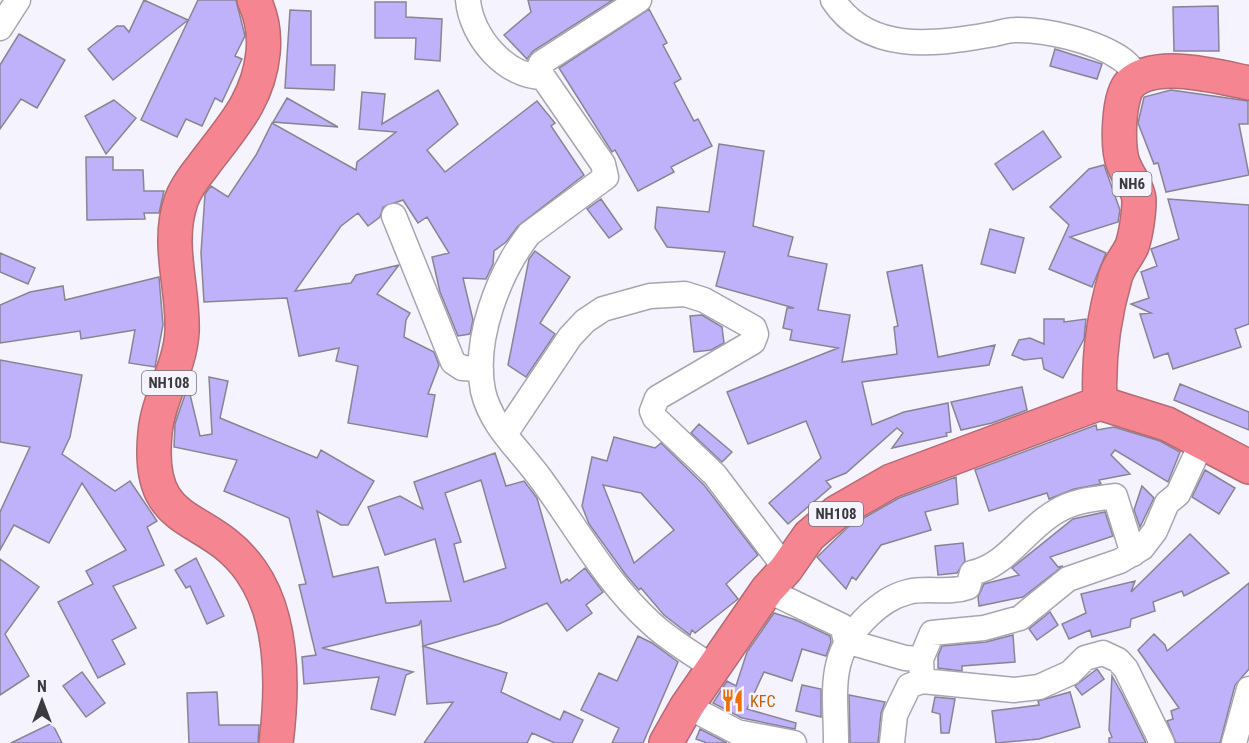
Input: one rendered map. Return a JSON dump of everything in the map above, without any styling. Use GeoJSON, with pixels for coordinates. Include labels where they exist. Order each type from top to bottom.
{"type":"FeatureCollection","features":[{"type":"Feature","properties":{"kind":"highway","name":"NH108"},"geometry":{"type":"LineString","coordinates":[[254,0],[264,28],[259,76],[242,116],[191,181],[181,201],[176,223],[175,261],[182,333],[174,371],[161,402],[153,455],[156,479],[163,497],[174,510],[226,545],[245,564],[260,585],[277,645],[279,681],[276,743]]}},
{"type":"Feature","properties":{"kind":"highway"},"geometry":{"type":"LineString","coordinates":[[1140,78],[1189,71],[1249,83]]}},
{"type":"Feature","properties":{"kind":"highway","name":"NH6"},"geometry":{"type":"LineString","coordinates":[[1100,403],[1098,369],[1103,326],[1116,275],[1132,244],[1139,199],[1122,161],[1120,122],[1123,95],[1130,84],[1140,78]]}},
{"type":"Feature","properties":{"kind":"highway","name":"NH108"},"geometry":{"type":"LineString","coordinates":[[666,743],[687,706],[776,579],[809,536],[837,512],[891,481],[1100,403]]}},
{"type":"Feature","properties":{"kind":"highway"},"geometry":{"type":"LineString","coordinates":[[1100,403],[1167,424],[1249,467]]}},
{"type":"Feature","properties":{"kind":"street"},"geometry":{"type":"LineString","coordinates":[[0,28],[18,0]]}},
{"type":"Feature","properties":{"kind":"street"},"geometry":{"type":"LineString","coordinates":[[468,0],[474,23],[502,62],[527,76],[543,77]]}},
{"type":"Feature","properties":{"kind":"street"},"geometry":{"type":"LineString","coordinates":[[639,0],[541,63],[539,68],[543,77],[603,164],[606,177],[529,234],[520,245],[495,299],[488,322],[481,369],[484,393],[505,434],[543,481],[585,545],[616,586],[651,623],[714,668]]}},
{"type":"Feature","properties":{"kind":"street"},"geometry":{"type":"LineString","coordinates":[[833,0],[850,22],[861,29],[894,40],[940,41],[1013,30],[1039,32],[1102,48],[1122,59],[1140,78]]}},
{"type":"Feature","properties":{"kind":"street"},"geometry":{"type":"LineString","coordinates":[[394,216],[453,362],[462,368],[481,369]]}},
{"type":"Feature","properties":{"kind":"street"},"geometry":{"type":"LineString","coordinates":[[505,434],[570,337],[585,321],[603,309],[650,296],[685,294],[704,300],[754,328],[756,334],[753,342],[657,398],[651,411],[655,418],[715,475],[776,579],[842,626],[846,641]]}},
{"type":"Feature","properties":{"kind":"street"},"geometry":{"type":"LineString","coordinates":[[892,743],[895,715],[909,686],[922,670],[932,633],[984,628],[1020,618],[1068,579],[1120,561],[1142,548],[1155,531],[1167,503],[1178,494],[1202,442]]}},
{"type":"Feature","properties":{"kind":"street"},"geometry":{"type":"LineString","coordinates":[[836,743],[836,668],[840,650],[861,622],[891,597],[916,590],[968,587],[972,573],[994,566],[1046,518],[1072,503],[1115,496],[1133,554]]}},
{"type":"Feature","properties":{"kind":"street"},"geometry":{"type":"LineString","coordinates":[[846,641],[905,658],[922,670],[1014,690],[1039,687],[1070,673],[1085,658],[1103,653],[1118,660],[1126,669],[1162,743]]}},
{"type":"Feature","properties":{"kind":"street"},"geometry":{"type":"LineString","coordinates":[[1234,743],[1249,689]]}},
{"type":"Feature","properties":{"kind":"street"},"geometry":{"type":"LineString","coordinates":[[687,706],[737,732],[794,743]]}},
{"type":"Feature","properties":{"kind":"building"},"geometry":{"type":"Polygon","coordinates":[[[144,0],[188,20],[113,80],[88,49],[117,26],[124,26],[129,32],[144,0]]]}},
{"type":"Feature","properties":{"kind":"building"},"geometry":{"type":"Polygon","coordinates":[[[198,0],[236,0],[245,36],[235,56],[242,59],[222,102],[215,98],[202,126],[186,119],[177,137],[141,120],[198,0]]]}},
{"type":"Feature","properties":{"kind":"building"},"geometry":{"type":"Polygon","coordinates":[[[528,0],[613,0],[533,51],[527,59],[504,35],[531,12],[528,0]]]}},
{"type":"Feature","properties":{"kind":"building"},"geometry":{"type":"Polygon","coordinates":[[[375,2],[406,2],[406,17],[442,19],[440,61],[415,59],[416,38],[375,38],[375,2]]]}},
{"type":"Feature","properties":{"kind":"building"},"geometry":{"type":"Polygon","coordinates":[[[1218,6],[1219,51],[1174,51],[1173,7],[1218,6]]]}},
{"type":"Feature","properties":{"kind":"building"},"geometry":{"type":"Polygon","coordinates":[[[649,9],[667,43],[663,45],[681,79],[674,83],[694,121],[698,119],[712,146],[671,167],[674,172],[638,191],[615,150],[612,152],[559,68],[649,9]]]}},
{"type":"Feature","properties":{"kind":"building"},"geometry":{"type":"Polygon","coordinates":[[[290,10],[311,11],[311,65],[335,65],[334,90],[285,88],[290,10]]]}},
{"type":"Feature","properties":{"kind":"building"},"geometry":{"type":"Polygon","coordinates":[[[19,34],[65,60],[37,108],[21,99],[0,129],[0,65],[19,34]]]}},
{"type":"Feature","properties":{"kind":"building"},"geometry":{"type":"Polygon","coordinates":[[[1055,49],[1102,64],[1097,79],[1050,66],[1055,49]]]}},
{"type":"Feature","properties":{"kind":"building"},"geometry":{"type":"Polygon","coordinates":[[[438,90],[458,124],[427,150],[445,172],[537,101],[555,123],[551,126],[584,175],[518,226],[506,242],[494,251],[493,264],[486,279],[463,278],[473,320],[470,334],[458,336],[440,292],[432,257],[449,253],[427,217],[418,223],[403,200],[383,207],[380,217],[368,226],[358,213],[341,226],[295,291],[351,283],[356,275],[399,265],[377,294],[410,313],[406,320],[404,337],[434,352],[439,365],[428,394],[435,395],[427,437],[348,423],[358,366],[336,361],[339,348],[299,356],[287,298],[204,302],[201,253],[205,194],[211,186],[228,197],[256,155],[272,123],[356,170],[357,162],[396,132],[359,129],[362,92],[385,94],[382,124],[438,90]]]}},
{"type":"Feature","properties":{"kind":"building"},"geometry":{"type":"Polygon","coordinates":[[[1171,90],[1248,101],[1248,124],[1239,124],[1249,175],[1166,192],[1158,163],[1154,164],[1138,123],[1144,97],[1171,90]]]}},
{"type":"Feature","properties":{"kind":"building"},"geometry":{"type":"Polygon","coordinates":[[[287,98],[338,127],[273,122],[287,98]]]}},
{"type":"Feature","properties":{"kind":"building"},"geometry":{"type":"Polygon","coordinates":[[[114,100],[136,118],[106,154],[85,116],[114,100]]]}},
{"type":"Feature","properties":{"kind":"building"},"geometry":{"type":"Polygon","coordinates":[[[1043,131],[1061,157],[1013,190],[995,164],[1043,131]]]}},
{"type":"Feature","properties":{"kind":"building"},"geometry":{"type":"Polygon","coordinates":[[[719,144],[764,151],[753,226],[793,237],[788,256],[827,264],[818,310],[850,315],[842,362],[897,354],[894,327],[898,326],[887,272],[922,265],[938,357],[995,345],[989,365],[862,382],[872,425],[904,412],[948,403],[951,432],[946,433],[947,436],[892,448],[903,433],[897,428],[846,473],[826,481],[831,487],[788,524],[769,503],[821,458],[806,421],[748,444],[727,392],[838,348],[790,340],[792,330],[783,328],[787,308],[794,308],[716,286],[725,252],[667,247],[655,228],[657,207],[709,212],[719,144]]]}},
{"type":"Feature","properties":{"kind":"building"},"geometry":{"type":"Polygon","coordinates":[[[86,157],[113,157],[113,170],[143,170],[144,191],[164,191],[159,213],[144,213],[145,219],[87,220],[86,157]]]}},
{"type":"Feature","properties":{"kind":"building"},"geometry":{"type":"Polygon","coordinates":[[[1104,165],[1120,210],[1118,222],[1070,237],[1106,253],[1092,287],[1049,269],[1069,225],[1050,207],[1089,169],[1104,165]]]}},
{"type":"Feature","properties":{"kind":"building"},"geometry":{"type":"Polygon","coordinates":[[[601,199],[622,229],[609,238],[587,209],[601,199]]]}},
{"type":"Feature","properties":{"kind":"building"},"geometry":{"type":"Polygon","coordinates":[[[1168,199],[1249,205],[1249,324],[1235,329],[1241,347],[1173,369],[1168,353],[1154,358],[1140,314],[1151,313],[1131,304],[1149,298],[1141,272],[1157,266],[1151,249],[1179,239],[1168,199]]]}},
{"type":"Feature","properties":{"kind":"building"},"geometry":{"type":"Polygon","coordinates":[[[990,229],[1024,238],[1015,273],[981,264],[990,229]]]}},
{"type":"Feature","properties":{"kind":"building"},"geometry":{"type":"Polygon","coordinates":[[[535,251],[570,277],[540,323],[555,334],[526,377],[508,365],[529,259],[535,251]]]}},
{"type":"Feature","properties":{"kind":"building"},"geometry":{"type":"Polygon","coordinates":[[[0,253],[35,268],[28,284],[0,272],[0,253]]]}},
{"type":"Feature","properties":{"kind":"building"},"geometry":{"type":"Polygon","coordinates":[[[159,277],[163,325],[155,367],[129,363],[135,330],[81,339],[80,331],[0,343],[0,305],[30,292],[63,286],[65,300],[159,277]]]}},
{"type":"Feature","properties":{"kind":"building"},"geometry":{"type":"Polygon","coordinates":[[[702,315],[722,327],[724,343],[711,350],[694,352],[690,316],[702,315]]]}},
{"type":"Feature","properties":{"kind":"building"},"geometry":{"type":"Polygon","coordinates":[[[1044,319],[1064,319],[1064,322],[1086,319],[1084,339],[1063,378],[1044,369],[1042,358],[1024,360],[1012,355],[1019,340],[1030,338],[1044,344],[1044,319]]]}},
{"type":"Feature","properties":{"kind":"building"},"geometry":{"type":"Polygon","coordinates":[[[0,360],[82,375],[70,437],[62,454],[115,491],[130,481],[157,521],[147,527],[164,565],[113,586],[136,628],[112,640],[125,664],[98,678],[58,602],[93,584],[86,571],[126,550],[82,483],[49,543],[14,525],[0,550],[0,512],[30,447],[0,442],[0,360]]]}},
{"type":"Feature","properties":{"kind":"building"},"geometry":{"type":"Polygon","coordinates":[[[209,377],[228,381],[220,418],[317,458],[321,450],[374,481],[348,525],[341,525],[317,511],[333,577],[378,567],[386,603],[451,601],[435,539],[385,555],[368,507],[400,496],[423,509],[414,482],[495,453],[506,486],[524,481],[537,498],[561,583],[567,579],[569,581],[585,568],[603,592],[586,605],[592,613],[567,631],[547,603],[499,624],[423,646],[507,673],[501,692],[560,720],[564,711],[583,720],[572,743],[555,743],[532,733],[527,743],[424,743],[453,702],[427,704],[421,620],[419,625],[322,648],[413,672],[406,675],[395,715],[371,709],[379,677],[304,684],[302,657],[316,655],[299,585],[306,584],[289,518],[224,491],[237,460],[174,447],[175,424],[188,386],[200,436],[212,434],[209,377]],[[481,480],[445,493],[461,542],[454,544],[464,582],[506,568],[481,480]]]}},
{"type":"Feature","properties":{"kind":"building"},"geometry":{"type":"Polygon","coordinates":[[[1180,384],[1249,412],[1249,430],[1174,400],[1180,384]]]}},
{"type":"Feature","properties":{"kind":"building"},"geometry":{"type":"Polygon","coordinates":[[[1022,387],[1027,410],[992,423],[961,430],[951,402],[1022,387]]]}},
{"type":"Feature","properties":{"kind":"building"},"geometry":{"type":"Polygon","coordinates":[[[699,424],[732,452],[722,462],[691,433],[699,424]]]}},
{"type":"Feature","properties":{"kind":"building"},"geometry":{"type":"Polygon","coordinates":[[[1096,425],[1097,430],[1114,427],[1160,441],[1180,452],[1168,482],[1115,450],[1111,455],[1130,474],[1099,480],[1101,484],[1074,489],[1049,499],[1047,493],[989,511],[975,470],[1096,425]]]}},
{"type":"Feature","properties":{"kind":"building"},"geometry":{"type":"Polygon","coordinates":[[[614,437],[655,448],[661,443],[704,485],[758,555],[726,584],[738,599],[695,633],[692,630],[690,635],[664,615],[641,588],[639,590],[589,524],[582,506],[592,457],[607,461],[614,437]],[[603,485],[634,563],[674,530],[641,493],[603,485]]]}},
{"type":"Feature","properties":{"kind":"building"},"geometry":{"type":"Polygon","coordinates":[[[1205,470],[1235,488],[1219,514],[1192,497],[1205,470]]]}},
{"type":"Feature","properties":{"kind":"building"},"geometry":{"type":"Polygon","coordinates":[[[956,477],[958,504],[925,512],[931,530],[881,545],[856,580],[852,577],[846,589],[817,557],[848,527],[899,498],[956,477]]]}},
{"type":"Feature","properties":{"kind":"building"},"geometry":{"type":"Polygon","coordinates":[[[1142,486],[1154,498],[1140,527],[1134,510],[1142,486]]]}},
{"type":"Feature","properties":{"kind":"building"},"geometry":{"type":"Polygon","coordinates":[[[1105,512],[1113,536],[1050,557],[1058,567],[1063,566],[1023,597],[979,606],[978,597],[984,584],[1019,575],[1012,568],[1073,519],[1105,512]]]}},
{"type":"Feature","properties":{"kind":"building"},"geometry":{"type":"Polygon","coordinates":[[[1190,534],[1229,573],[1184,596],[1182,591],[1153,602],[1155,611],[1131,619],[1130,627],[1092,637],[1090,630],[1069,639],[1062,624],[1086,613],[1081,594],[1135,581],[1131,592],[1190,534]]]}},
{"type":"Feature","properties":{"kind":"building"},"geometry":{"type":"Polygon","coordinates":[[[963,543],[965,561],[957,573],[938,575],[935,546],[963,543]]]}},
{"type":"Feature","properties":{"kind":"building"},"geometry":{"type":"Polygon","coordinates":[[[196,558],[224,616],[207,624],[190,586],[186,588],[175,570],[196,558]]]}},
{"type":"Feature","properties":{"kind":"building"},"geometry":{"type":"Polygon","coordinates":[[[0,559],[39,587],[5,634],[29,676],[0,695],[0,559]]]}},
{"type":"Feature","properties":{"kind":"building"},"geometry":{"type":"Polygon","coordinates":[[[1249,583],[1249,669],[1235,685],[1220,743],[1176,743],[1167,721],[1173,719],[1171,711],[1179,708],[1138,650],[1154,634],[1165,645],[1167,651],[1249,583]]]}},
{"type":"Feature","properties":{"kind":"building"},"geometry":{"type":"Polygon","coordinates":[[[1050,612],[1058,625],[1037,640],[1029,629],[1050,612]]]}},
{"type":"Feature","properties":{"kind":"building"},"geometry":{"type":"Polygon","coordinates":[[[774,613],[796,620],[830,636],[831,642],[826,656],[802,649],[792,681],[764,672],[747,709],[796,723],[795,729],[742,718],[713,703],[727,681],[736,686],[747,652],[774,613]]]}},
{"type":"Feature","properties":{"kind":"building"},"geometry":{"type":"Polygon","coordinates":[[[1013,635],[1015,662],[962,666],[962,671],[938,668],[938,656],[942,646],[986,642],[1013,635]]]}},
{"type":"Feature","properties":{"kind":"building"},"geometry":{"type":"Polygon","coordinates":[[[638,636],[678,662],[643,743],[612,743],[619,728],[581,710],[599,673],[617,681],[638,636]]]}},
{"type":"Feature","properties":{"kind":"building"},"geometry":{"type":"Polygon","coordinates":[[[1097,669],[1104,679],[1082,695],[1075,686],[1097,669]]]}},
{"type":"Feature","properties":{"kind":"building"},"geometry":{"type":"Polygon","coordinates":[[[82,672],[105,703],[86,717],[63,686],[82,672]]]}},
{"type":"Feature","properties":{"kind":"building"},"geometry":{"type":"Polygon","coordinates":[[[1112,676],[1146,743],[1109,743],[1109,738],[1112,737],[1109,730],[1112,676]]]}},
{"type":"Feature","properties":{"kind":"building"},"geometry":{"type":"Polygon","coordinates":[[[802,685],[821,689],[821,717],[796,711],[802,685]]]}},
{"type":"Feature","properties":{"kind":"building"},"geometry":{"type":"Polygon","coordinates":[[[217,692],[219,725],[259,725],[258,743],[189,743],[187,693],[217,692]]]}},
{"type":"Feature","properties":{"kind":"building"},"geometry":{"type":"Polygon","coordinates":[[[1070,692],[1080,727],[1039,739],[996,743],[992,711],[1039,705],[1038,701],[1070,692]]]}},
{"type":"Feature","properties":{"kind":"building"},"geometry":{"type":"Polygon","coordinates":[[[849,695],[885,702],[881,713],[878,743],[850,743],[849,695]]]}},
{"type":"Feature","properties":{"kind":"building"},"geometry":{"type":"Polygon","coordinates":[[[935,697],[955,699],[949,733],[941,733],[940,714],[932,712],[935,697]]]}},
{"type":"Feature","properties":{"kind":"building"},"geometry":{"type":"Polygon","coordinates":[[[52,723],[62,743],[11,743],[52,723]]]}},
{"type":"Feature","properties":{"kind":"building"},"geometry":{"type":"Polygon","coordinates":[[[700,729],[727,743],[707,743],[696,739],[700,729]]]}},
{"type":"Feature","properties":{"kind":"place","name":"KFC"},"geometry":{"type":"Point","coordinates":[732,701]}}]}
